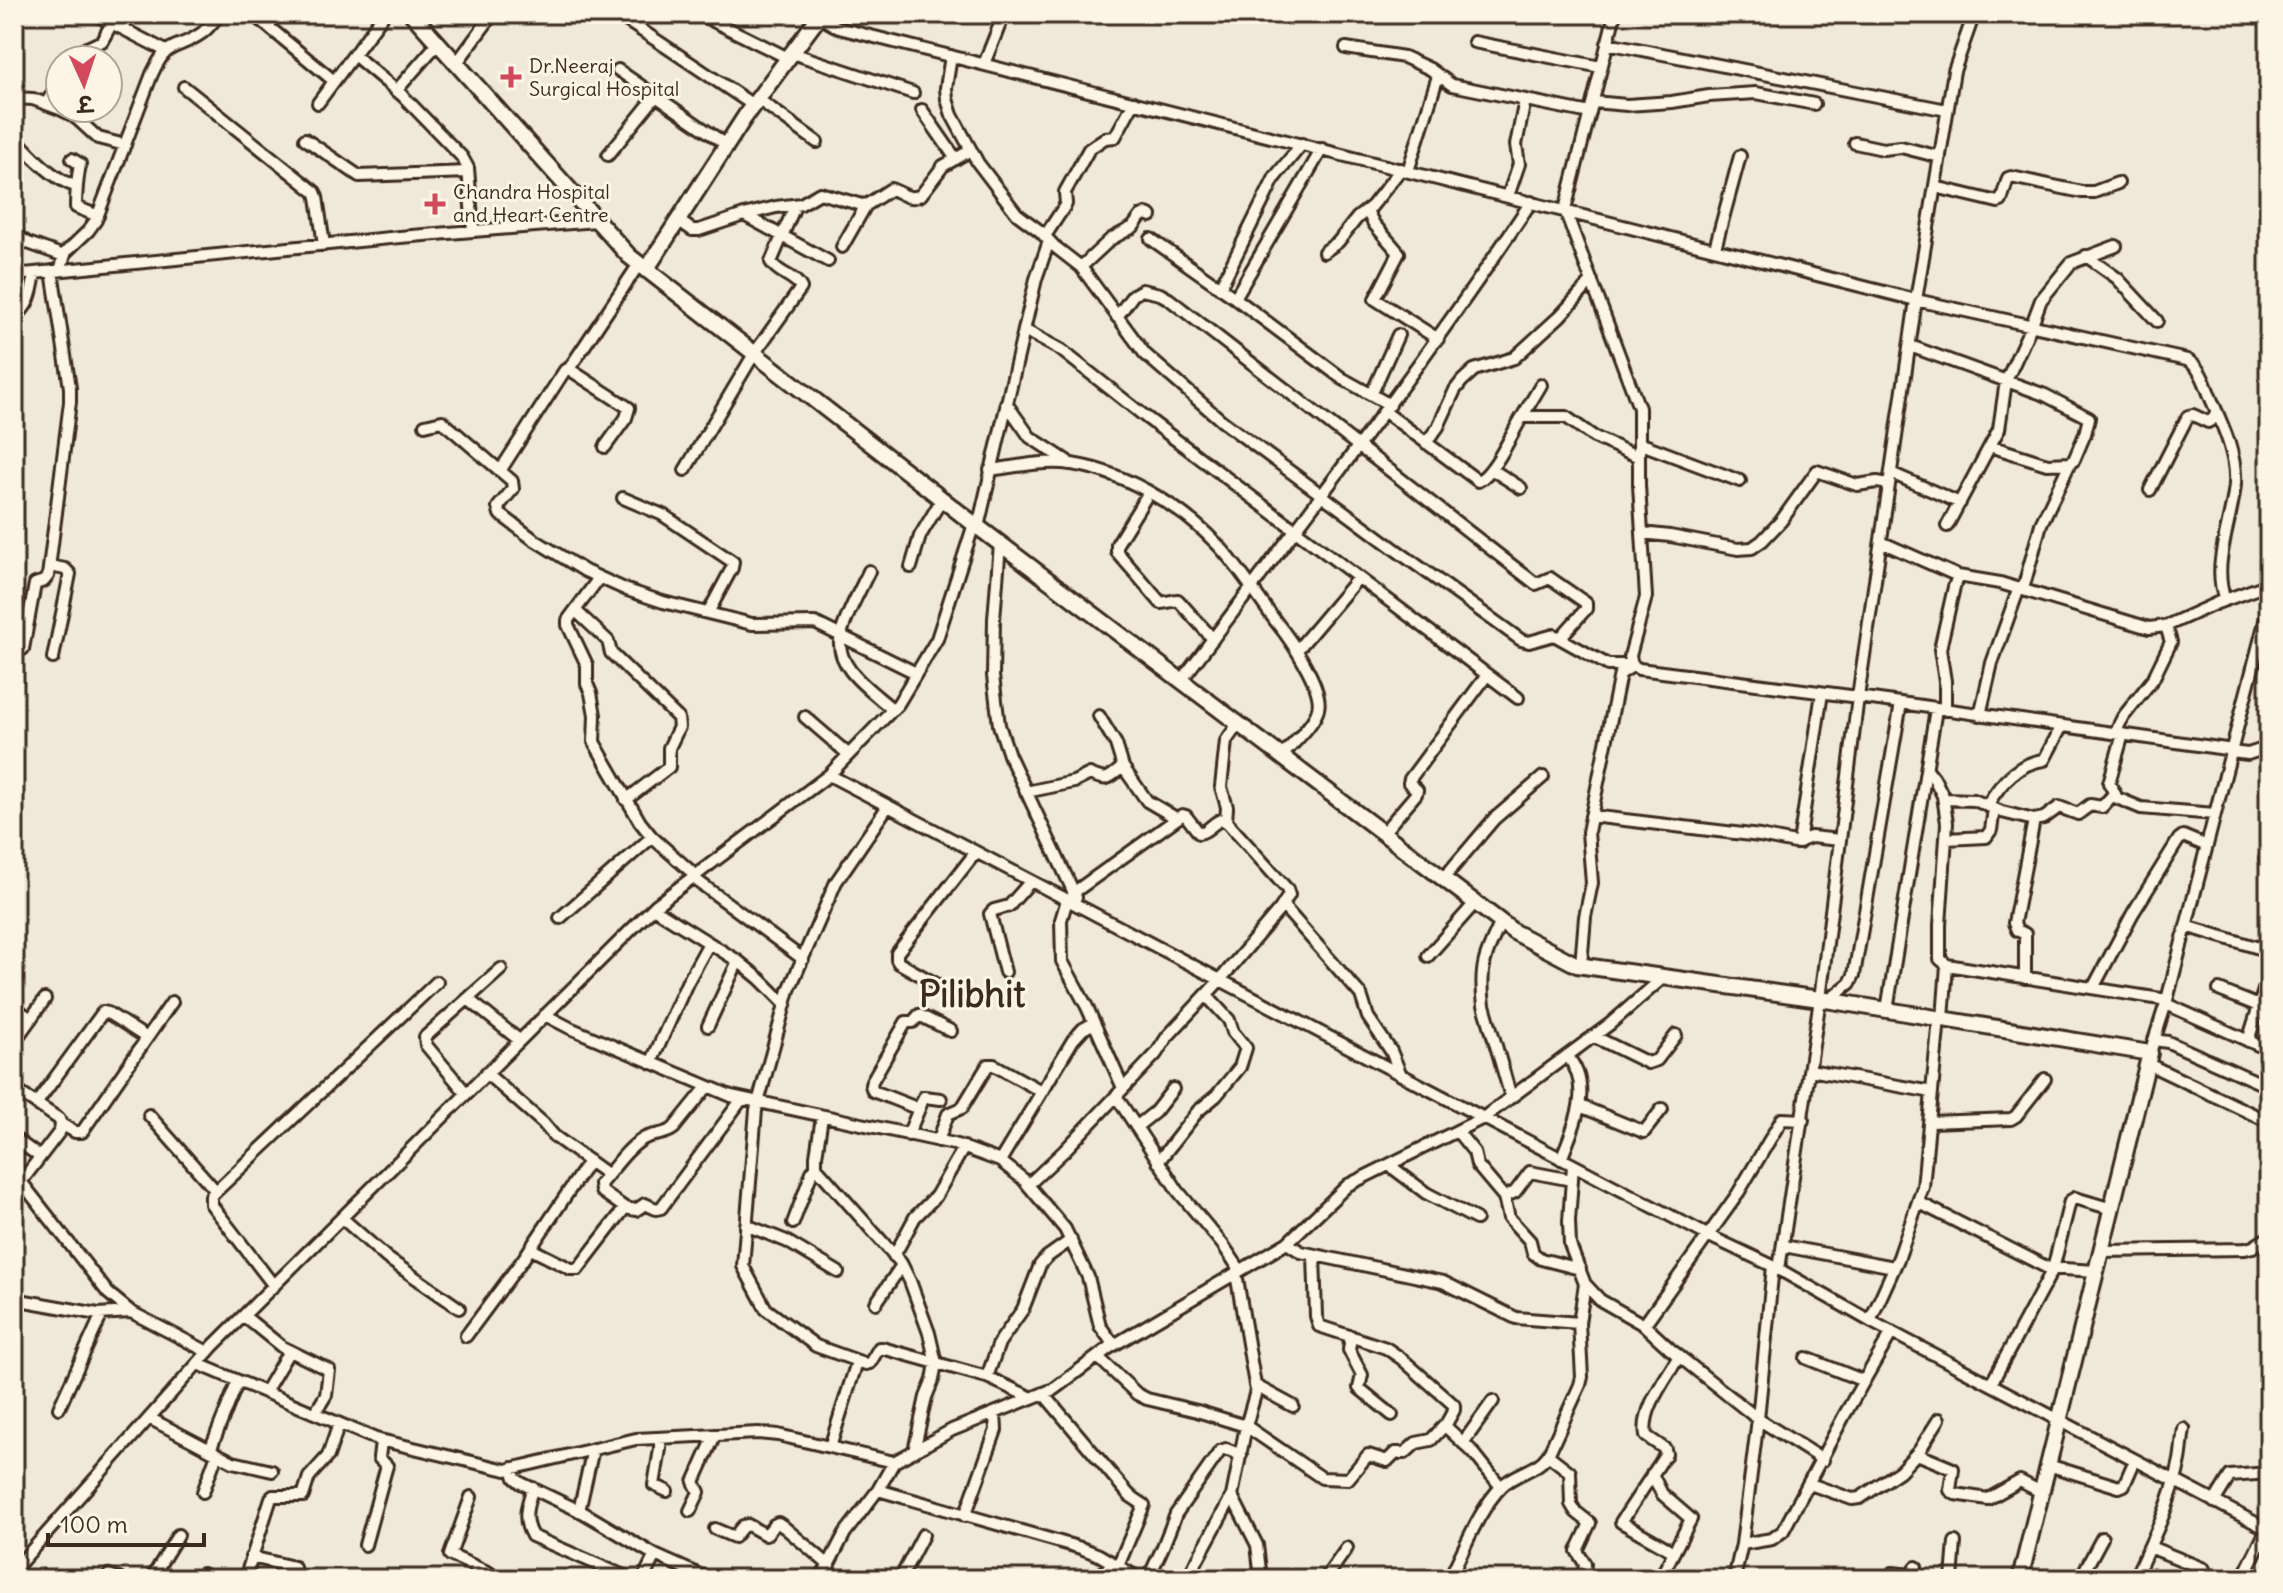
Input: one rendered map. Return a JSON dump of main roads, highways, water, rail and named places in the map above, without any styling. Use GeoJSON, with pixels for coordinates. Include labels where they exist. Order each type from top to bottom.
{"type":"FeatureCollection","features":[{"type":"Feature","properties":{"kind":"main road"},"geometry":{"type":"LineString","coordinates":[[412,14],[596,221],[642,267],[976,526],[1514,932],[1581,965],[2151,1052],[2020,1579]]}},
{"type":"Feature","properties":{"kind":"main road"},"geometry":{"type":"LineString","coordinates":[[642,267],[678,220],[755,102],[818,15]]}},
{"type":"Feature","properties":{"kind":"place","name":"Dr.Neeraj Surgical Hospital"},"geometry":{"type":"Point","coordinates":[511,77]}},
{"type":"Feature","properties":{"kind":"place","name":"Chandra Hospital and Heart Centre"},"geometry":{"type":"Point","coordinates":[435,204]}},
{"type":"Feature","properties":{"kind":"district","name":"Pilibhit"},"geometry":{"type":"Point","coordinates":[972,994]}}]}
